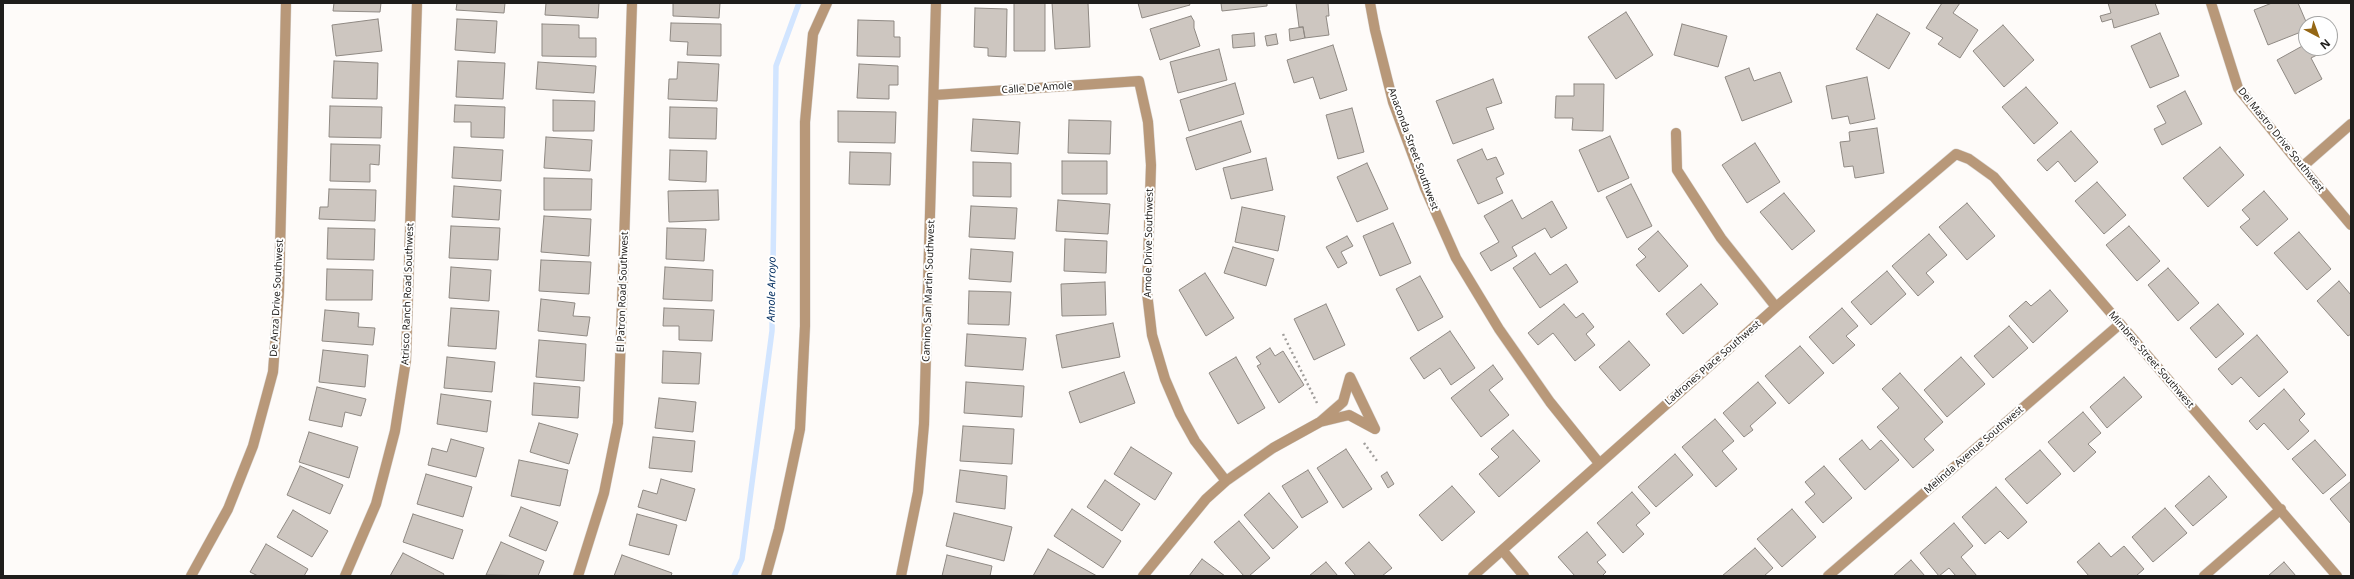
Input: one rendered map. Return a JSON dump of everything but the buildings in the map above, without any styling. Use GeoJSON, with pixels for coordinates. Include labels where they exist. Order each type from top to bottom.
{"type":"FeatureCollection","features":[{"type":"Feature","properties":{"kind":"street","name":"De Anza Drive Southwest"},"geometry":{"type":"LineString","coordinates":[[191,576],[228,509],[253,446],[272,372],[279,292],[286,3]]}},
{"type":"Feature","properties":{"kind":"street","name":"Atrisco Ranch Road Southwest"},"geometry":{"type":"LineString","coordinates":[[345,576],[376,504],[395,431],[406,360],[417,3]]}},
{"type":"Feature","properties":{"kind":"street","name":"El Patron Road Southwest"},"geometry":{"type":"LineString","coordinates":[[578,576],[604,493],[618,423],[632,3]]}},
{"type":"Feature","properties":{"kind":"street"},"geometry":{"type":"LineString","coordinates":[[766,576],[779,529],[800,429],[805,326],[805,122],[813,34],[827,3]]}},
{"type":"Feature","properties":{"kind":"street","name":"Camino San Martin Southwest"},"geometry":{"type":"LineString","coordinates":[[901,576],[918,492],[924,424],[935,95],[936,3]]}},
{"type":"Feature","properties":{"kind":"street","name":"Anaconda Street Southwest"},"geometry":{"type":"LineString","coordinates":[[1370,3],[1375,30],[1394,102],[1425,188],[1456,258],[1499,329],[1550,402],[1600,464]]}},
{"type":"Feature","properties":{"kind":"street","name":"Del Mastro Drive Southwest"},"geometry":{"type":"LineString","coordinates":[[2210,3],[2238,88],[2351,225]]}},
{"type":"Feature","properties":{"kind":"street","name":"Calle De Amole"},"geometry":{"type":"LineString","coordinates":[[935,95],[1139,82]]}},
{"type":"Feature","properties":{"kind":"street","name":"Amole Drive Southwest"},"geometry":{"type":"LineString","coordinates":[[1139,82],[1148,122],[1151,165],[1147,293],[1152,335],[1165,379],[1180,414],[1195,441],[1226,482]]}},
{"type":"Feature","properties":{"kind":"street"},"geometry":{"type":"LineString","coordinates":[[2302,167],[2351,124]]}},
{"type":"Feature","properties":{"kind":"street"},"geometry":{"type":"LineString","coordinates":[[1676,133],[1677,170],[1721,238],[1776,307]]}},
{"type":"Feature","properties":{"kind":"street","name":"Ladrones Place Southwest"},"geometry":{"type":"LineString","coordinates":[[1473,576],[1503,551],[1776,307],[1956,154]]}},
{"type":"Feature","properties":{"kind":"street","name":"Mimbres Street Southwest"},"geometry":{"type":"LineString","coordinates":[[1956,154],[1969,159],[1994,177],[2281,509],[2337,576]]}},
{"type":"Feature","properties":{"kind":"street","name":"Melinda Avenue Southwest"},"geometry":{"type":"LineString","coordinates":[[1828,576],[2120,324]]}},
{"type":"Feature","properties":{"kind":"street"},"geometry":{"type":"LineString","coordinates":[[1142,576],[1206,499],[1226,482],[1273,448],[1320,422],[1343,402],[1350,377],[1375,429],[1349,415],[1320,422]]}},
{"type":"Feature","properties":{"kind":"street"},"geometry":{"type":"LineString","coordinates":[[2204,576],[2281,509]]}},
{"type":"Feature","properties":{"kind":"street"},"geometry":{"type":"LineString","coordinates":[[1503,551],[1524,576]]}},
{"type":"Feature","properties":{"kind":"path"},"geometry":{"type":"LineString","coordinates":[[1282,334],[1317,403]]}},
{"type":"Feature","properties":{"kind":"path"},"geometry":{"type":"LineString","coordinates":[[1364,443],[1376,461]]}},
{"type":"Feature","properties":{"kind":"waterway","name":"Amole Arroyo"},"geometry":{"type":"LineString","coordinates":[[734,576],[742,559],[772,331],[776,66],[799,3]]}}]}
